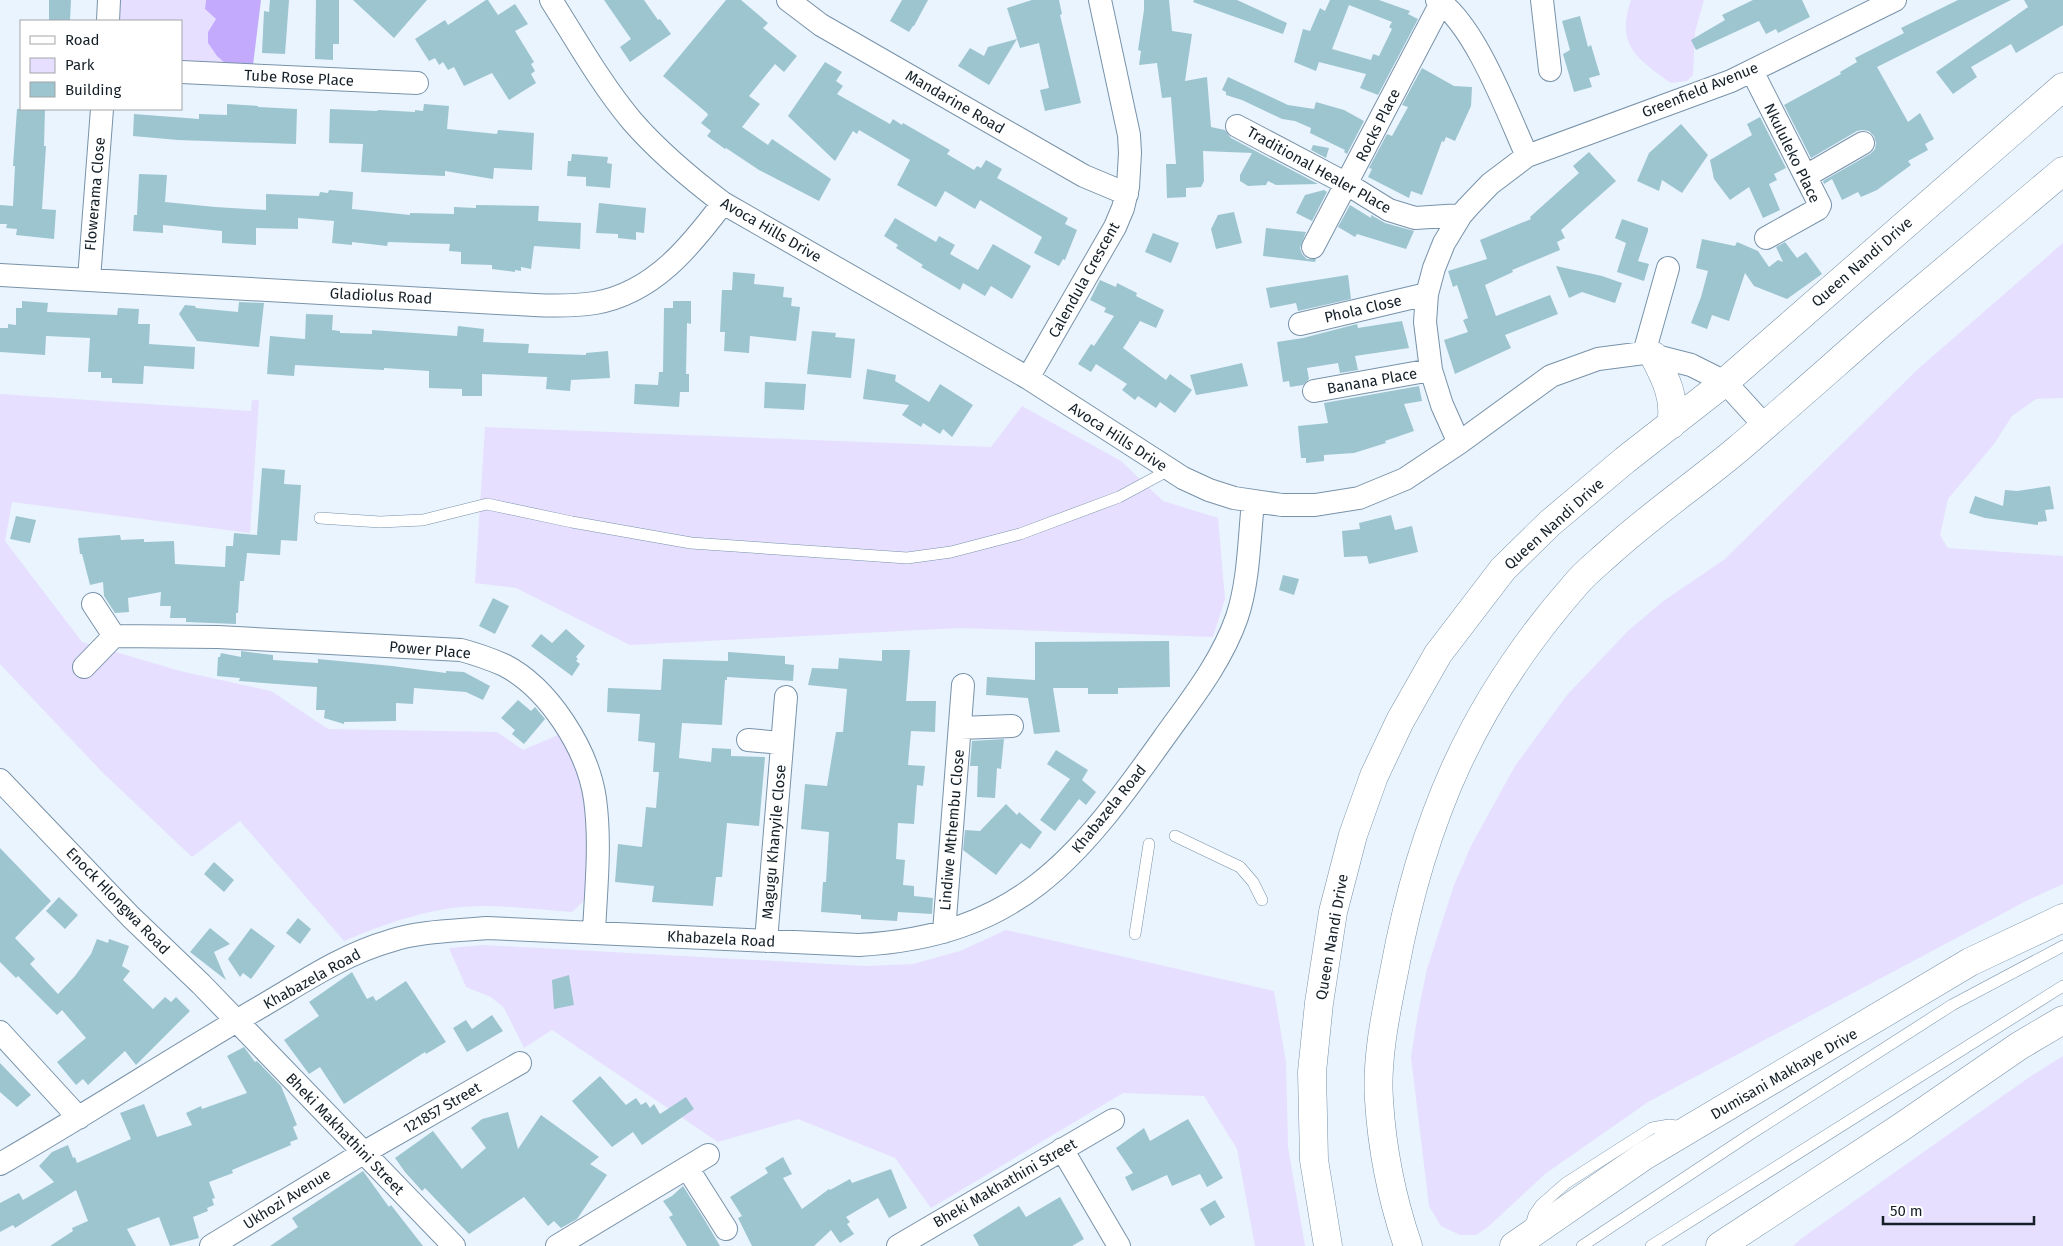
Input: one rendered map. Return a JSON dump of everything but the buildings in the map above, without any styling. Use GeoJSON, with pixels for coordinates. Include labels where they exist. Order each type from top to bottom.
{"type":"FeatureCollection","features":[{"type":"Feature","properties":{"kind":"main road","name":"Queen Nandi Drive"},"geometry":{"type":"LineString","coordinates":[[1328,1246],[1314,1160],[1312,1072],[1333,912],[1353,835],[1374,776],[1400,722],[1438,654],[1503,569],[1577,500],[1725,382],[2063,87]]}},
{"type":"Feature","properties":{"kind":"main road"},"geometry":{"type":"LineString","coordinates":[[1408,1246],[1400,1222],[1386,1160],[1378,1097],[1382,1047],[1400,939],[1419,861],[1451,773],[1479,717],[1504,676],[1538,629],[1578,580],[1648,518],[1766,426],[1882,324],[2063,171]]}},
{"type":"Feature","properties":{"kind":"main road"},"geometry":{"type":"LineString","coordinates":[[1649,355],[1667,381],[1673,413],[1671,425]]}},
{"type":"Feature","properties":{"kind":"main road","name":"Dumisani Makhaye Drive"},"geometry":{"type":"LineString","coordinates":[[1521,1241],[1644,1156],[1970,962],[2063,918]]}},
{"type":"Feature","properties":{"kind":"main road"},"geometry":{"type":"LineString","coordinates":[[1720,1246],[1938,1103],[2019,1046],[2063,1020]]}},
{"type":"Feature","properties":{"kind":"street"},"geometry":{"type":"LineString","coordinates":[[108,20],[109,0]]}},
{"type":"Feature","properties":{"kind":"street","name":"Avoca Hills Drive"},"geometry":{"type":"LineString","coordinates":[[551,0],[608,89],[633,121],[684,174],[723,203],[1028,378],[1170,470],[1209,490],[1253,502],[1315,505],[1359,498],[1405,478],[1459,443],[1551,376],[1598,359],[1649,355],[1685,363],[1725,382],[1766,426]]}},
{"type":"Feature","properties":{"kind":"street","name":"Mandarine Road"},"geometry":{"type":"LineString","coordinates":[[788,0],[821,25],[1084,176],[1127,194]]}},
{"type":"Feature","properties":{"kind":"street","name":"Calendula Crescent"},"geometry":{"type":"LineString","coordinates":[[1028,378],[1115,227],[1127,194],[1130,170],[1129,135],[1100,0]]}},
{"type":"Feature","properties":{"kind":"street"},"geometry":{"type":"LineString","coordinates":[[1542,0],[1550,70]]}},
{"type":"Feature","properties":{"kind":"street","name":"Greenfield Avenue"},"geometry":{"type":"LineString","coordinates":[[1459,443],[1442,406],[1431,370],[1425,322],[1427,294],[1434,268],[1444,243],[1461,215],[1490,184],[1527,156],[1732,81],[1895,0]]}},
{"type":"Feature","properties":{"kind":"street"},"geometry":{"type":"LineString","coordinates":[[1439,1],[1462,26],[1474,44],[1527,156]]}},
{"type":"Feature","properties":{"kind":"street","name":"Rocks Place"},"geometry":{"type":"LineString","coordinates":[[1313,247],[1347,184],[1439,1]]}},
{"type":"Feature","properties":{"kind":"street","name":"Nkululeko Place"},"geometry":{"type":"LineString","coordinates":[[1752,71],[1820,203],[1819,208],[1766,238]]}},
{"type":"Feature","properties":{"kind":"street","name":"Tube Rose Place"},"geometry":{"type":"LineString","coordinates":[[182,72],[417,83]]}},
{"type":"Feature","properties":{"kind":"street","name":"Flowerama Close"},"geometry":{"type":"LineString","coordinates":[[89,279],[102,110]]}},
{"type":"Feature","properties":{"kind":"street","name":"Traditional Healer Place"},"geometry":{"type":"LineString","coordinates":[[1237,126],[1347,184],[1389,210],[1402,215],[1425,219],[1461,215]]}},
{"type":"Feature","properties":{"kind":"street"},"geometry":{"type":"LineString","coordinates":[[1806,176],[1863,143]]}},
{"type":"Feature","properties":{"kind":"street","name":"Gladiolus Road"},"geometry":{"type":"LineString","coordinates":[[0,275],[572,306],[597,303],[618,297],[643,285],[671,264],[694,241],[723,203]]}},
{"type":"Feature","properties":{"kind":"street"},"geometry":{"type":"LineString","coordinates":[[1649,355],[1668,268]]}},
{"type":"Feature","properties":{"kind":"street","name":"Phola Close"},"geometry":{"type":"LineString","coordinates":[[1300,324],[1427,294]]}},
{"type":"Feature","properties":{"kind":"street","name":"Banana Place"},"geometry":{"type":"LineString","coordinates":[[1314,391],[1431,370]]}},
{"type":"Feature","properties":{"kind":"street","name":"Khabazela Road"},"geometry":{"type":"LineString","coordinates":[[0,1164],[80,1118],[346,957],[390,940],[436,932],[487,928],[766,941],[877,944],[895,943],[944,932],[972,924],[1005,908],[1047,879],[1077,850],[1117,803],[1206,679],[1225,647],[1237,616],[1245,582],[1253,502]]}},
{"type":"Feature","properties":{"kind":"street"},"geometry":{"type":"LineString","coordinates":[[84,667],[114,636],[93,604]]}},
{"type":"Feature","properties":{"kind":"street","name":"Power Place"},"geometry":{"type":"LineString","coordinates":[[114,636],[227,638],[461,650],[482,656],[505,666],[528,682],[550,703],[569,731],[586,764],[595,797],[598,823],[594,932]]}},
{"type":"Feature","properties":{"kind":"street","name":"Lindiwe Mthembu Close"},"geometry":{"type":"LineString","coordinates":[[944,932],[962,685]]}},
{"type":"Feature","properties":{"kind":"street","name":"Magugu Khanyile Close"},"geometry":{"type":"LineString","coordinates":[[766,941],[786,696]]}},
{"type":"Feature","properties":{"kind":"street","name":"Lindiwe Mthembu Close"},"geometry":{"type":"LineString","coordinates":[[960,728],[1012,726]]}},
{"type":"Feature","properties":{"kind":"street","name":"Magugu Khanyile Close"},"geometry":{"type":"LineString","coordinates":[[748,740],[782,743]]}},
{"type":"Feature","properties":{"kind":"street","name":"Enock Hlongwa Road"},"geometry":{"type":"LineString","coordinates":[[0,780],[236,1022]]}},
{"type":"Feature","properties":{"kind":"street","name":"Bheki Makhathini Street"},"geometry":{"type":"LineString","coordinates":[[236,1022],[454,1246]]}},
{"type":"Feature","properties":{"kind":"street"},"geometry":{"type":"LineString","coordinates":[[0,1032],[80,1118]]}},
{"type":"Feature","properties":{"kind":"street","name":"121857 Street"},"geometry":{"type":"LineString","coordinates":[[363,1153],[520,1063]]}},
{"type":"Feature","properties":{"kind":"street","name":"Bheki Makhathini Street"},"geometry":{"type":"LineString","coordinates":[[904,1244],[1113,1120]]}},
{"type":"Feature","properties":{"kind":"street"},"geometry":{"type":"LineString","coordinates":[[1062,1149],[1119,1246]]}},
{"type":"Feature","properties":{"kind":"street","name":"Ukhozi Avenue"},"geometry":{"type":"LineString","coordinates":[[211,1246],[363,1153]]}},
{"type":"Feature","properties":{"kind":"street"},"geometry":{"type":"LineString","coordinates":[[556,1246],[688,1169],[708,1155]]}},
{"type":"Feature","properties":{"kind":"street"},"geometry":{"type":"LineString","coordinates":[[688,1169],[726,1229]]}},
{"type":"Feature","properties":{"kind":"lane"},"geometry":{"type":"LineString","coordinates":[[320,518],[380,522],[423,520],[487,504],[572,522],[691,543],[908,558],[951,552],[1020,534],[1119,497],[1170,470]]}},
{"type":"Feature","properties":{"kind":"lane"},"geometry":{"type":"LineString","coordinates":[[1175,836],[1240,867],[1253,882],[1262,900]]}},
{"type":"Feature","properties":{"kind":"lane"},"geometry":{"type":"LineString","coordinates":[[1135,934],[1149,844]]}},
{"type":"Feature","properties":{"kind":"lane"},"geometry":{"type":"LineString","coordinates":[[1582,1246],[1749,1135],[1952,1005],[2063,946]]}},
{"type":"Feature","properties":{"kind":"lane"},"geometry":{"type":"LineString","coordinates":[[1651,1246],[2063,986]]}},
{"type":"Feature","properties":{"kind":"green space"},"geometry":{"type":"Polygon","coordinates":[[[117,0],[206,0],[205,9],[216,19],[208,32],[226,64],[182,61],[182,20],[115,20],[117,0]]]}},
{"type":"Feature","properties":{"kind":"green space"},"geometry":{"type":"Polygon","coordinates":[[[1631,0],[1704,0],[1695,32],[1693,75],[1687,81],[1671,83],[1649,66],[1633,50],[1628,40],[1626,29],[1631,0]]]}},
{"type":"Feature","properties":{"kind":"green space"},"geometry":{"type":"Polygon","coordinates":[[[2063,243],[2063,398],[2036,399],[2012,416],[1994,444],[1948,499],[1940,535],[1948,548],[2063,556],[2063,884],[2028,900],[1648,1102],[1545,1174],[1488,1227],[1476,1235],[1460,1235],[1441,1226],[1429,1206],[1411,1057],[1418,1013],[1427,969],[1454,885],[1472,844],[1515,766],[1567,695],[1628,631],[1662,602],[1725,559],[1918,369],[2063,243]]]}},
{"type":"Feature","properties":{"kind":"green space"},"geometry":{"type":"Polygon","coordinates":[[[0,394],[251,411],[252,400],[259,400],[250,533],[12,502],[5,541],[82,642],[180,671],[271,691],[328,729],[497,732],[523,750],[565,732],[591,808],[588,897],[572,912],[484,906],[430,912],[412,916],[344,941],[240,821],[192,857],[102,772],[0,664],[0,394]]]}},
{"type":"Feature","properties":{"kind":"green space"},"geometry":{"type":"Polygon","coordinates":[[[1022,406],[1121,461],[1163,501],[1218,518],[1225,599],[1213,637],[959,628],[630,645],[516,588],[475,583],[485,427],[991,447],[1022,406]]]}},
{"type":"Feature","properties":{"kind":"green space"},"geometry":{"type":"Polygon","coordinates":[[[1006,930],[1274,991],[1286,1062],[1288,1147],[1305,1246],[1255,1246],[1237,1149],[1204,1096],[1123,1093],[931,1208],[895,1158],[798,1119],[718,1142],[552,1030],[524,1048],[504,1008],[491,997],[466,987],[449,948],[484,945],[865,966],[913,964],[960,951],[1006,930]]]}},
{"type":"Feature","properties":{"kind":"green space"},"geometry":{"type":"Polygon","coordinates":[[[2063,1056],[2063,1246],[1793,1246],[2031,1076],[2063,1056]]]}},
{"type":"Feature","properties":{"kind":"shaded area"},"geometry":{"type":"Polygon","coordinates":[[[206,0],[261,0],[253,65],[226,64],[217,56],[208,43],[208,32],[216,19],[205,9],[206,0]]]}}]}
